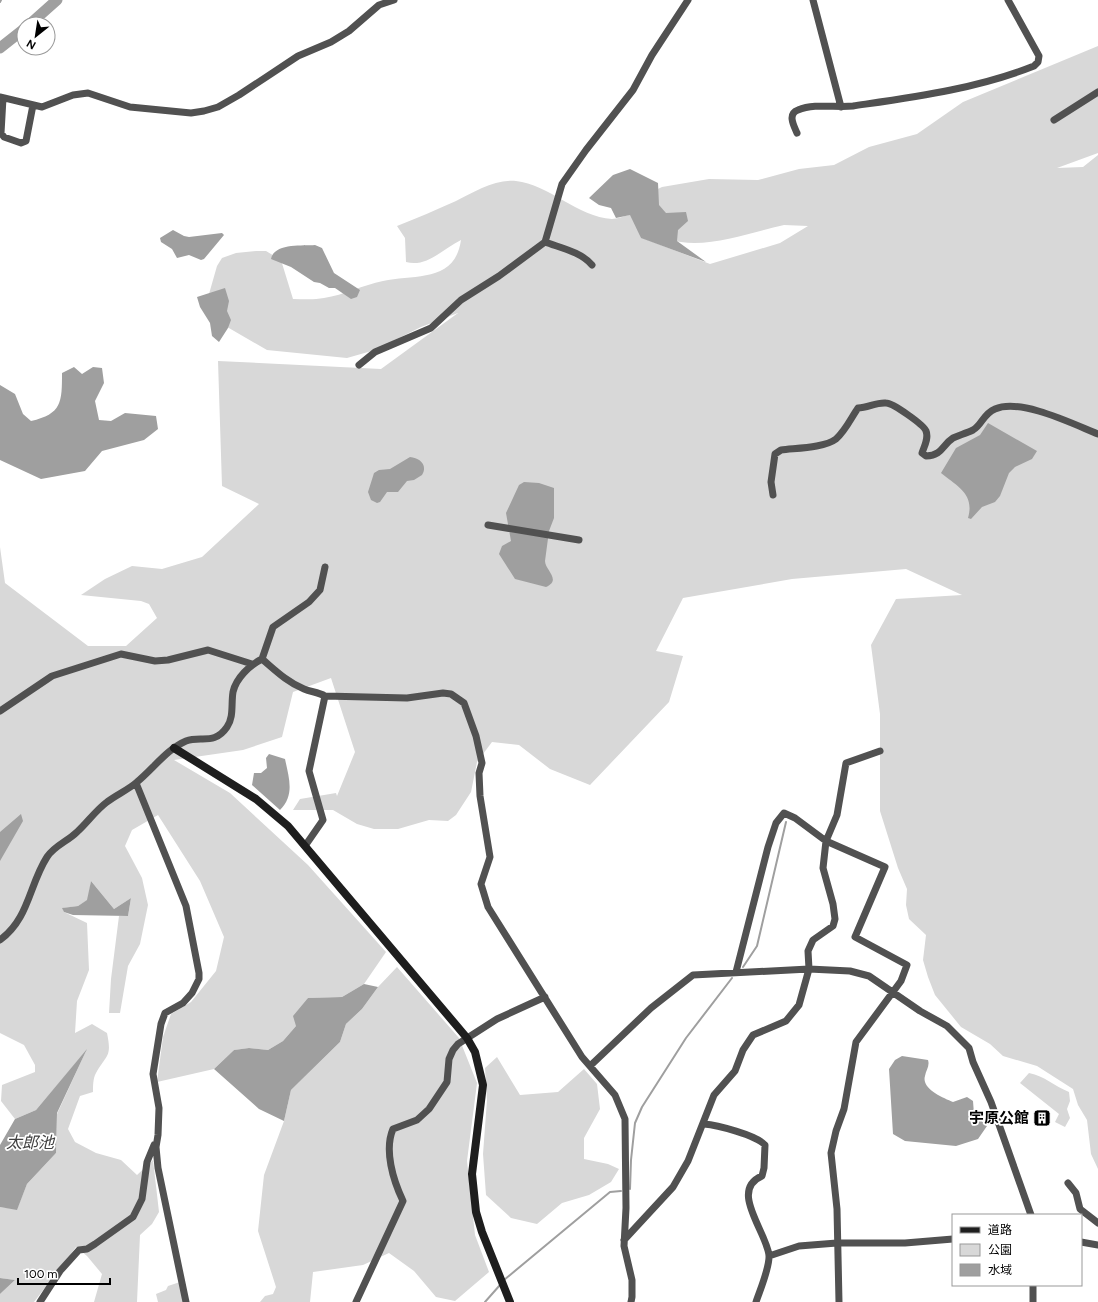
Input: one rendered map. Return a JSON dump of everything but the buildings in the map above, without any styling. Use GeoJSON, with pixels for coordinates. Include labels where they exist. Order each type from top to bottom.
{"type":"FeatureCollection","features":[{"type":"Feature","properties":{"kind":"street"},"geometry":{"type":"LineString","coordinates":[[33,105],[26,141],[21,143],[4,137],[1,133],[2,97],[33,105],[42,108],[73,95],[88,93],[130,107],[191,113],[218,107],[298,56],[330,42],[349,31],[379,5],[394,0]]}},
{"type":"Feature","properties":{"kind":"street"},"geometry":{"type":"LineString","coordinates":[[359,365],[375,352],[431,328],[461,300],[499,276],[545,242],[562,184],[586,150],[610,122],[633,90],[652,55],[688,0]]}},
{"type":"Feature","properties":{"kind":"street"},"geometry":{"type":"LineString","coordinates":[[813,0],[841,107]]}},
{"type":"Feature","properties":{"kind":"street"},"geometry":{"type":"LineString","coordinates":[[797,133],[792,118],[793,113],[798,110],[811,107],[841,107],[953,91],[1034,66],[1038,62],[1039,56],[1008,0]]}},
{"type":"Feature","properties":{"kind":"street"},"geometry":{"type":"LineString","coordinates":[[1054,120],[1098,92]]}},
{"type":"Feature","properties":{"kind":"street"},"geometry":{"type":"LineString","coordinates":[[545,242],[577,254],[587,259],[592,265]]}},
{"type":"Feature","properties":{"kind":"street"},"geometry":{"type":"LineString","coordinates":[[773,495],[771,482],[775,454],[781,450],[828,444],[839,435],[858,408],[887,402],[895,405],[920,424],[926,432],[927,438],[922,453],[926,456],[934,455],[944,449],[952,439],[975,429],[985,414],[1012,406],[1032,410],[1098,434]]}},
{"type":"Feature","properties":{"kind":"street"},"geometry":{"type":"LineString","coordinates":[[488,525],[579,540]]}},
{"type":"Feature","properties":{"kind":"street"},"geometry":{"type":"LineString","coordinates":[[0,940],[8,934],[20,920],[48,856],[76,833],[106,802],[136,783],[174,748],[187,741],[214,738],[227,727],[231,717],[233,692],[236,684],[252,664],[262,659],[273,627],[309,602],[320,590],[325,567]]}},
{"type":"Feature","properties":{"kind":"street"},"geometry":{"type":"LineString","coordinates":[[0,711],[52,676],[121,654],[155,661],[168,660],[208,650],[252,664]]}},
{"type":"Feature","properties":{"kind":"street"},"geometry":{"type":"LineString","coordinates":[[262,659],[284,678],[304,689],[318,692],[325,696],[407,698],[443,693],[451,694],[464,703],[474,728],[482,763],[479,773],[480,796],[490,857],[481,884],[485,901],[582,1057],[615,1095],[625,1119],[624,1241],[632,1280],[631,1302]]}},
{"type":"Feature","properties":{"kind":"street"},"geometry":{"type":"LineString","coordinates":[[305,846],[323,820],[309,771],[325,696]]}},
{"type":"Feature","properties":{"kind":"street"},"geometry":{"type":"LineString","coordinates":[[174,748],[256,799],[288,826],[467,1038],[475,1052],[483,1085],[472,1174],[476,1212],[482,1232],[510,1302]]}},
{"type":"Feature","properties":{"kind":"street"},"geometry":{"type":"LineString","coordinates":[[624,1241],[673,1187],[688,1161],[704,1124],[714,1095],[735,1070],[743,1050],[753,1035],[786,1022],[799,1005],[809,969],[808,951],[813,940],[833,926],[835,919],[834,904],[823,868],[826,841],[837,815],[846,763],[880,751]]}},
{"type":"Feature","properties":{"kind":"street"},"geometry":{"type":"LineString","coordinates":[[136,783],[186,906],[199,973],[199,979],[192,993],[183,1003],[165,1013],[161,1024],[153,1069],[159,1108],[156,1147],[158,1168],[186,1302]]}},
{"type":"Feature","properties":{"kind":"street"},"geometry":{"type":"LineString","coordinates":[[736,972],[776,823],[784,813],[795,818],[826,841],[884,867],[855,937],[907,965],[901,981],[856,1042],[844,1109],[836,1131],[831,1152],[837,1209],[839,1302]]}},
{"type":"Feature","properties":{"kind":"street"},"geometry":{"type":"LineString","coordinates":[[590,1066],[651,1008],[693,975],[809,969],[850,971],[869,976],[947,1026],[969,1048],[973,1062],[991,1102],[1030,1214]]}},
{"type":"Feature","properties":{"kind":"street"},"geometry":{"type":"LineString","coordinates":[[356,1302],[403,1201],[389,1155],[389,1138],[393,1128],[417,1120],[429,1109],[447,1082],[449,1059],[453,1050],[467,1038],[497,1019],[545,997]]}},
{"type":"Feature","properties":{"kind":"street"},"geometry":{"type":"LineString","coordinates":[[704,1124],[748,1136],[761,1141],[765,1145],[764,1168],[762,1176],[753,1180],[748,1189],[748,1204],[762,1233],[769,1256],[756,1302]]}},
{"type":"Feature","properties":{"kind":"street"},"geometry":{"type":"LineString","coordinates":[[40,1302],[60,1272],[79,1250],[87,1249],[133,1218],[142,1199],[147,1162],[158,1135]]}},
{"type":"Feature","properties":{"kind":"street"},"geometry":{"type":"LineString","coordinates":[[1068,1183],[1076,1193],[1080,1209],[1098,1223]]}},
{"type":"Feature","properties":{"kind":"street"},"geometry":{"type":"LineString","coordinates":[[769,1256],[799,1246],[837,1243],[905,1243],[952,1239]]}},
{"type":"Feature","properties":{"kind":"street"},"geometry":{"type":"LineString","coordinates":[[1082,1242],[1098,1245]]}},
{"type":"Feature","properties":{"kind":"street"},"geometry":{"type":"LineString","coordinates":[[1033,1286],[1033,1302]]}},
{"type":"Feature","properties":{"kind":"green space"},"geometry":{"type":"Polygon","coordinates":[[[1098,46],[1098,153],[1057,168],[1083,167],[1098,155],[1098,1169],[1091,1154],[1087,1120],[1078,1105],[1073,1089],[1037,1066],[1003,1056],[990,1044],[961,1027],[935,995],[923,960],[926,935],[909,919],[906,905],[907,889],[898,868],[880,811],[880,714],[871,645],[896,599],[962,595],[906,569],[792,579],[683,598],[656,651],[683,656],[669,702],[590,785],[550,769],[519,745],[492,742],[477,762],[471,792],[456,815],[448,821],[429,820],[398,829],[374,829],[357,824],[333,810],[293,810],[300,799],[336,793],[337,796],[355,752],[331,678],[293,692],[282,737],[243,750],[174,760],[230,793],[308,865],[386,952],[364,984],[342,997],[308,998],[296,1026],[283,1041],[268,1050],[249,1048],[234,1050],[214,1069],[157,1082],[163,1037],[171,1014],[191,1002],[216,971],[224,937],[200,881],[158,815],[132,830],[125,846],[142,878],[148,905],[140,944],[128,966],[120,1013],[109,1013],[111,979],[119,916],[128,916],[131,898],[114,909],[91,881],[88,900],[78,906],[63,908],[64,912],[87,923],[89,970],[77,1001],[75,1033],[92,1024],[107,1033],[109,1047],[108,1055],[95,1075],[93,1092],[80,1096],[68,1129],[75,1142],[96,1153],[121,1160],[137,1175],[153,1160],[159,1212],[152,1224],[140,1235],[137,1302],[94,1302],[102,1274],[87,1256],[76,1247],[34,1302],[0,1302],[0,1294],[15,1280],[0,1278],[0,1207],[17,1209],[27,1184],[56,1153],[57,1114],[86,1051],[36,1110],[15,1119],[1,1101],[2,1085],[35,1072],[35,1065],[24,1045],[0,1033],[0,547],[5,583],[88,646],[126,646],[157,618],[149,604],[141,601],[81,595],[105,579],[132,566],[162,569],[202,557],[259,504],[222,486],[218,361],[381,369],[458,313],[421,327],[375,350],[347,358],[267,350],[222,324],[209,294],[217,266],[222,258],[236,253],[266,251],[281,260],[293,299],[316,299],[331,297],[383,281],[432,274],[451,264],[457,254],[461,240],[428,260],[414,263],[406,262],[405,238],[397,226],[493,184],[508,181],[528,183],[587,213],[599,217],[616,219],[629,215],[639,198],[662,187],[709,179],[758,180],[799,169],[834,165],[869,147],[917,134],[963,102],[1098,46]],[[784,225],[719,241],[693,243],[675,241],[656,235],[646,235],[640,237],[710,264],[780,243],[808,226],[784,225]]]}},
{"type":"Feature","properties":{"kind":"green space"},"geometry":{"type":"Polygon","coordinates":[[[397,967],[459,1038],[477,1083],[467,1161],[475,1235],[489,1272],[455,1301],[436,1297],[414,1271],[389,1253],[363,1265],[313,1272],[310,1302],[260,1302],[265,1296],[273,1294],[276,1287],[258,1231],[264,1175],[284,1121],[291,1090],[340,1042],[346,1024],[362,1009],[378,987],[397,967]]]}},
{"type":"Feature","properties":{"kind":"green space"},"geometry":{"type":"Polygon","coordinates":[[[497,1057],[520,1095],[558,1092],[584,1069],[597,1084],[600,1109],[584,1138],[584,1159],[608,1164],[619,1169],[611,1182],[589,1195],[562,1203],[537,1224],[511,1218],[486,1195],[483,1154],[487,1100],[485,1068],[497,1057]]]}},
{"type":"Feature","properties":{"kind":"green space"},"geometry":{"type":"Polygon","coordinates":[[[1029,1073],[1040,1076],[1069,1092],[1070,1101],[1067,1109],[1070,1118],[1065,1127],[1055,1122],[1059,1114],[1020,1083],[1029,1073]]]}},
{"type":"Feature","properties":{"kind":"green space"},"geometry":{"type":"Polygon","coordinates":[[[180,1282],[184,1302],[158,1302],[156,1294],[166,1290],[168,1286],[180,1282]]]}},
{"type":"Feature","properties":{"kind":"water"},"geometry":{"type":"Polygon","coordinates":[[[630,169],[658,183],[659,205],[666,213],[686,212],[688,221],[678,230],[677,241],[706,262],[641,238],[630,215],[616,218],[611,208],[599,205],[589,198],[613,175],[630,169]]]}},
{"type":"Feature","properties":{"kind":"water"},"geometry":{"type":"Polygon","coordinates":[[[173,230],[189,237],[222,233],[224,235],[204,259],[201,260],[189,255],[177,258],[172,249],[161,242],[160,238],[173,230]]]}},
{"type":"Feature","properties":{"kind":"water"},"geometry":{"type":"Polygon","coordinates":[[[315,245],[322,248],[334,273],[360,290],[357,297],[351,299],[335,288],[329,288],[320,283],[314,282],[291,267],[271,259],[277,250],[289,246],[315,245]]]}},
{"type":"Feature","properties":{"kind":"water"},"geometry":{"type":"Polygon","coordinates":[[[225,288],[229,301],[227,311],[231,320],[219,342],[212,336],[210,323],[200,307],[197,297],[225,288]]]}},
{"type":"Feature","properties":{"kind":"water"},"geometry":{"type":"Polygon","coordinates":[[[74,367],[82,374],[93,367],[102,368],[104,383],[95,401],[99,420],[111,421],[125,413],[156,416],[158,429],[144,440],[102,451],[85,471],[41,479],[0,460],[0,385],[15,394],[23,414],[31,421],[49,415],[58,405],[62,392],[62,373],[74,367]]]}},
{"type":"Feature","properties":{"kind":"water"},"geometry":{"type":"Polygon","coordinates":[[[988,423],[1037,451],[1032,459],[1015,467],[1009,473],[1000,496],[995,502],[982,507],[971,519],[968,518],[970,510],[967,497],[963,491],[941,473],[956,448],[980,435],[988,423]]]}},
{"type":"Feature","properties":{"kind":"water"},"geometry":{"type":"Polygon","coordinates":[[[410,457],[420,460],[422,463],[424,471],[422,475],[414,480],[407,481],[398,492],[387,492],[380,502],[377,503],[371,500],[368,492],[374,473],[379,470],[390,469],[410,457]]]}},
{"type":"Feature","properties":{"kind":"water"},"geometry":{"type":"Polygon","coordinates":[[[524,482],[539,483],[554,488],[554,518],[549,531],[545,561],[552,575],[553,581],[546,587],[515,579],[499,554],[502,546],[511,541],[506,513],[519,485],[524,482]]]}},
{"type":"Feature","properties":{"kind":"water"},"geometry":{"type":"Polygon","coordinates":[[[269,754],[285,759],[288,773],[290,786],[288,798],[280,810],[252,785],[254,773],[261,773],[267,768],[266,758],[269,754]]]}},
{"type":"Feature","properties":{"kind":"water"},"geometry":{"type":"Polygon","coordinates":[[[21,814],[23,821],[0,861],[0,832],[21,814]]]}},
{"type":"Feature","properties":{"kind":"water"},"geometry":{"type":"Polygon","coordinates":[[[91,881],[114,909],[131,898],[128,916],[73,915],[64,912],[62,908],[78,906],[87,900],[91,881]]]}},
{"type":"Feature","properties":{"kind":"water"},"geometry":{"type":"Polygon","coordinates":[[[364,984],[378,987],[362,1009],[346,1024],[340,1042],[291,1090],[284,1121],[259,1109],[214,1069],[234,1050],[249,1048],[268,1050],[283,1041],[296,1026],[293,1016],[308,998],[342,997],[364,984]]]}},
{"type":"Feature","properties":{"kind":"water","name":"太郎池"},"geometry":{"type":"Polygon","coordinates":[[[87,1049],[57,1113],[56,1153],[27,1184],[17,1210],[0,1207],[0,1145],[15,1119],[36,1110],[87,1049]]]}},
{"type":"Feature","properties":{"kind":"water"},"geometry":{"type":"Polygon","coordinates":[[[902,1056],[928,1060],[929,1064],[925,1074],[925,1081],[929,1089],[953,1102],[967,1097],[973,1101],[974,1114],[987,1126],[978,1139],[956,1146],[905,1141],[893,1134],[889,1069],[895,1060],[902,1056]]]}},
{"type":"Feature","properties":{"kind":"water"},"geometry":{"type":"Polygon","coordinates":[[[0,1278],[15,1280],[0,1294],[0,1278]]]}},
{"type":"Feature","properties":{"kind":"waterway"},"geometry":{"type":"LineString","coordinates":[[39,16],[57,0]]}},
{"type":"Feature","properties":{"kind":"waterway"},"geometry":{"type":"LineString","coordinates":[[0,48],[16,35]]}},
{"type":"Feature","properties":{"kind":"waterway"},"geometry":{"type":"LineString","coordinates":[[743,967],[757,946],[786,822]]}},
{"type":"Feature","properties":{"kind":"waterway"},"geometry":{"type":"LineString","coordinates":[[630,1189],[635,1123],[642,1107],[686,1038],[732,978]]}},
{"type":"Feature","properties":{"kind":"waterway"},"geometry":{"type":"LineString","coordinates":[[504,1280],[610,1192],[621,1191]]}},
{"type":"Feature","properties":{"kind":"waterway"},"geometry":{"type":"LineString","coordinates":[[485,1302],[500,1285]]}},
{"type":"Feature","properties":{"kind":"place","name":"宇原公館"},"geometry":{"type":"Point","coordinates":[1042,1118]}}]}
